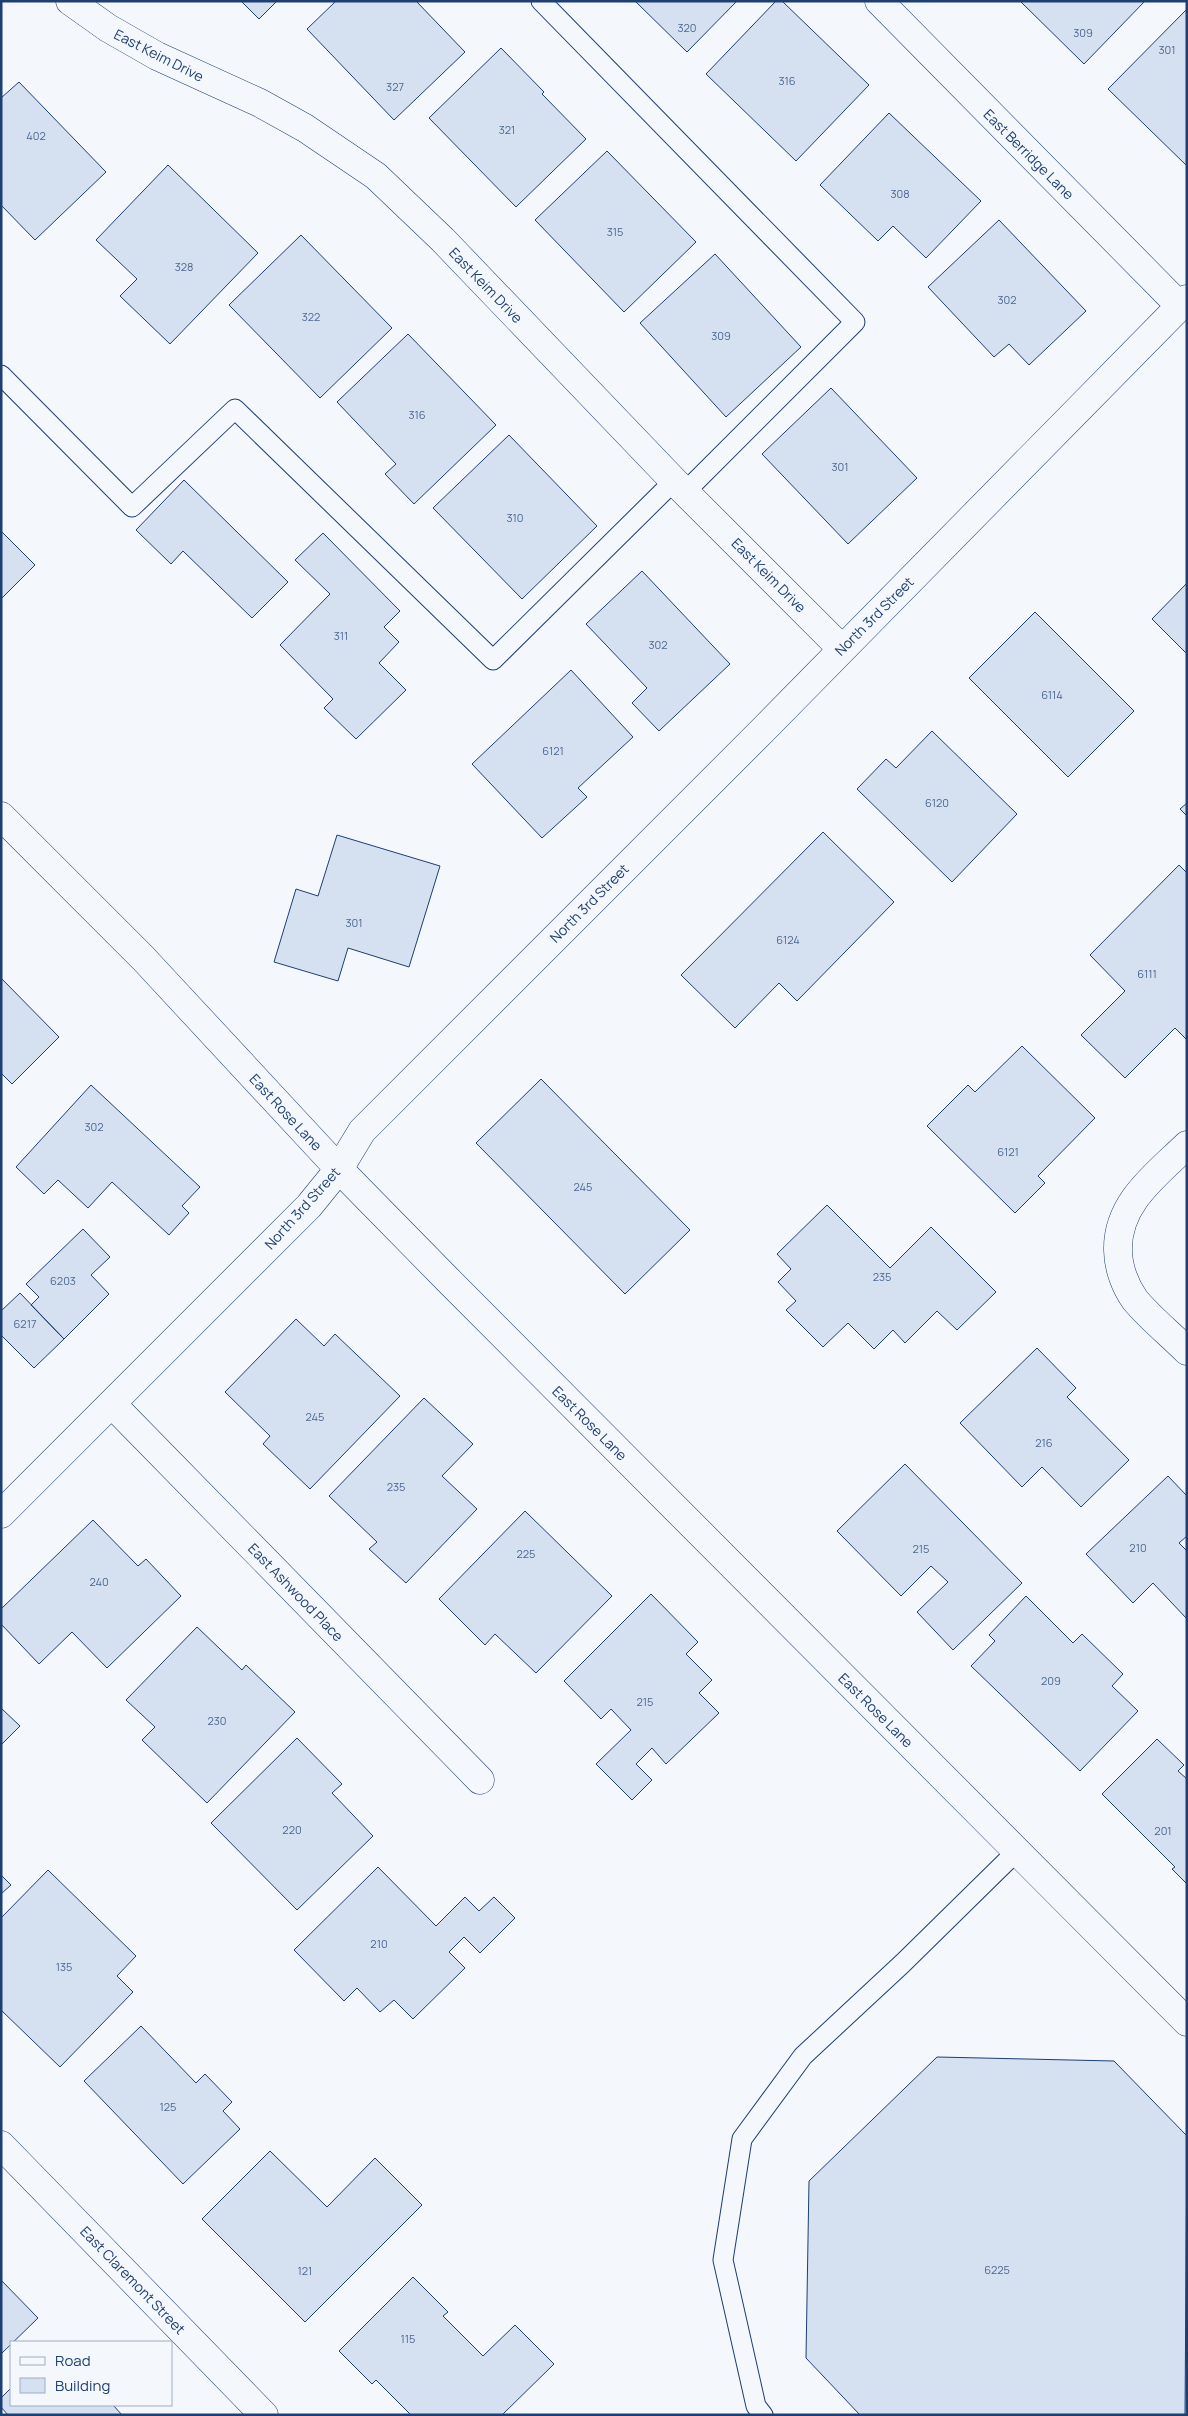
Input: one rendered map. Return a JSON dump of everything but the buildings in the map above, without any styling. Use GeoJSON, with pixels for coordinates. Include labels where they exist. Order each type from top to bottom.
{"type":"FeatureCollection","features":[{"type":"Feature","properties":{"kind":"street","name":"East Keim Drive"},"geometry":{"type":"LineString","coordinates":[[70,1],[132,43],[190,73],[260,103],[305,128],[376,176],[443,240],[680,486],[842,649]]}},
{"type":"Feature","properties":{"kind":"street","name":"East Berridge Lane"},"geometry":{"type":"LineString","coordinates":[[879,1],[1183,303]]}},
{"type":"Feature","properties":{"kind":"street","name":"North 3rd Street"},"geometry":{"type":"LineString","coordinates":[[1,1514],[308,1206],[340,1169],[362,1131],[1183,303]]}},
{"type":"Feature","properties":{"kind":"street","name":"East Rose Lane"},"geometry":{"type":"LineString","coordinates":[[1,816],[143,958],[340,1169],[717,1552],[1185,2018]]}},
{"type":"Feature","properties":{"kind":"street"},"geometry":{"type":"LineString","coordinates":[[1187,1145],[1136,1196],[1124,1214],[1118,1240],[1120,1266],[1130,1290],[1139,1304],[1187,1351]]}},
{"type":"Feature","properties":{"kind":"street","name":"East Ashwood Place"},"geometry":{"type":"LineString","coordinates":[[112,1404],[480,1780]]}},
{"type":"Feature","properties":{"kind":"street","name":"East Claremont Street"},"geometry":{"type":"LineString","coordinates":[[1,2145],[264,2415]]}},
{"type":"Feature","properties":{"kind":"lane"},"geometry":{"type":"LineString","coordinates":[[1,375],[132,507],[235,409],[493,660],[855,322],[541,1]]}},
{"type":"Feature","properties":{"kind":"lane"},"geometry":{"type":"LineString","coordinates":[[763,2415],[756,2406],[723,2260],[742,2139],[803,2056],[903,1963],[1017,1851]]}}]}
